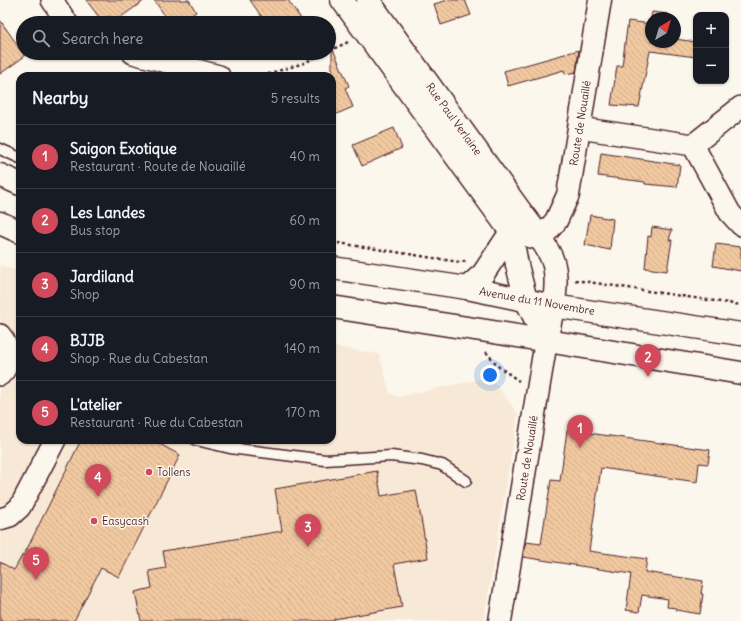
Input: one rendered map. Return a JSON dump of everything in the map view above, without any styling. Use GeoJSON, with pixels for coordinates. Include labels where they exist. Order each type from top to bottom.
{"type":"FeatureCollection","features":[{"type":"Feature","properties":{"kind":"street"},"geometry":{"type":"LineString","coordinates":[[52,0],[62,16]]}},
{"type":"Feature","properties":{"kind":"street","name":"Rue Paul Verlaine"},"geometry":{"type":"LineString","coordinates":[[342,0],[511,232],[517,265],[526,300]]}},
{"type":"Feature","properties":{"kind":"street","name":"Rue Paul Verlaine"},"geometry":{"type":"LineString","coordinates":[[368,0],[540,238],[552,260],[560,279],[546,341]]}},
{"type":"Feature","properties":{"kind":"street","name":"Route de Nouaillé"},"geometry":{"type":"LineString","coordinates":[[540,238],[556,221],[568,195],[600,0]]}},
{"type":"Feature","properties":{"kind":"street"},"geometry":{"type":"LineString","coordinates":[[159,60],[204,72]]}},
{"type":"Feature","properties":{"kind":"street"},"geometry":{"type":"LineString","coordinates":[[579,128],[693,145],[741,107]]}},
{"type":"Feature","properties":{"kind":"street"},"geometry":{"type":"LineString","coordinates":[[693,145],[730,213],[741,225]]}},
{"type":"Feature","properties":{"kind":"street"},"geometry":{"type":"LineString","coordinates":[[0,175],[16,182]]}},
{"type":"Feature","properties":{"kind":"street"},"geometry":{"type":"LineString","coordinates":[[467,288],[483,274],[511,232],[540,238]]}},
{"type":"Feature","properties":{"kind":"street","name":"Avenue du 11 Novembre"},"geometry":{"type":"LineString","coordinates":[[336,269],[467,288],[553,306],[741,334]]}},
{"type":"Feature","properties":{"kind":"street"},"geometry":{"type":"LineString","coordinates":[[526,300],[546,341]]}},
{"type":"Feature","properties":{"kind":"street"},"geometry":{"type":"LineString","coordinates":[[336,308],[741,373]]}},
{"type":"Feature","properties":{"kind":"street"},"geometry":{"type":"LineString","coordinates":[[0,335],[8,347],[9,370]]}},
{"type":"Feature","properties":{"kind":"street","name":"Route de Nouaillé"},"geometry":{"type":"LineString","coordinates":[[500,621],[546,341]]}},
{"type":"Feature","properties":{"kind":"street"},"geometry":{"type":"LineString","coordinates":[[0,519],[10,516],[20,506],[53,444]]}},
{"type":"Feature","properties":{"kind":"lane"},"geometry":{"type":"LineString","coordinates":[[0,149],[16,156]]}},
{"type":"Feature","properties":{"kind":"lane"},"geometry":{"type":"LineString","coordinates":[[213,444],[230,448],[325,460],[391,456],[422,460],[442,465],[466,482]]}},
{"type":"Feature","properties":{"kind":"path"},"geometry":{"type":"LineString","coordinates":[[274,72],[308,60]]}},
{"type":"Feature","properties":{"kind":"path"},"geometry":{"type":"LineString","coordinates":[[336,243],[459,262],[480,260],[490,265]]}},
{"type":"Feature","properties":{"kind":"path"},"geometry":{"type":"LineString","coordinates":[[560,279],[741,305]]}},
{"type":"Feature","properties":{"kind":"path"},"geometry":{"type":"LineString","coordinates":[[484,350],[499,367],[523,386]]}},
{"type":"Feature","properties":{"kind":"shaded area"},"geometry":{"type":"Polygon","coordinates":[[[0,265],[16,271],[16,444],[336,444],[336,347],[379,354],[390,393],[397,397],[490,377],[518,414],[484,621],[0,621],[0,265]]]}},
{"type":"Feature","properties":{"kind":"building"},"geometry":{"type":"Polygon","coordinates":[[[86,0],[145,0],[122,16],[98,16],[86,0]]]}},
{"type":"Feature","properties":{"kind":"building"},"geometry":{"type":"Polygon","coordinates":[[[154,0],[189,0],[196,12],[191,16],[165,16],[154,0]]]}},
{"type":"Feature","properties":{"kind":"building"},"geometry":{"type":"Polygon","coordinates":[[[250,0],[288,0],[299,16],[261,16],[250,0]]]}},
{"type":"Feature","properties":{"kind":"building"},"geometry":{"type":"Polygon","coordinates":[[[448,0],[465,0],[471,15],[441,25],[434,4],[448,0]]]}},
{"type":"Feature","properties":{"kind":"building"},"geometry":{"type":"Polygon","coordinates":[[[0,20],[16,43],[16,60],[19,60],[0,74],[0,20]]]}},
{"type":"Feature","properties":{"kind":"building"},"geometry":{"type":"Polygon","coordinates":[[[628,21],[645,23],[645,48],[681,48],[681,40],[693,42],[693,57],[650,51],[639,107],[611,105],[617,66],[622,66],[628,21]]]}},
{"type":"Feature","properties":{"kind":"building"},"geometry":{"type":"Polygon","coordinates":[[[579,50],[576,72],[565,74],[564,70],[508,86],[504,71],[579,50]]]}},
{"type":"Feature","properties":{"kind":"building"},"geometry":{"type":"Polygon","coordinates":[[[336,56],[349,86],[345,88],[353,107],[336,114],[336,72],[332,72],[332,60],[336,60],[336,56]]]}},
{"type":"Feature","properties":{"kind":"building"},"geometry":{"type":"Polygon","coordinates":[[[394,128],[402,148],[362,166],[353,145],[394,128]]]}},
{"type":"Feature","properties":{"kind":"building"},"geometry":{"type":"Polygon","coordinates":[[[601,153],[680,165],[677,187],[645,184],[645,182],[598,176],[601,153]]]}},
{"type":"Feature","properties":{"kind":"building"},"geometry":{"type":"Polygon","coordinates":[[[590,215],[613,219],[610,250],[585,245],[590,215]]]}},
{"type":"Feature","properties":{"kind":"building"},"geometry":{"type":"Polygon","coordinates":[[[652,227],[672,230],[669,240],[672,240],[667,271],[645,268],[648,236],[651,237],[652,227]]]}},
{"type":"Feature","properties":{"kind":"building"},"geometry":{"type":"Polygon","coordinates":[[[716,244],[741,247],[741,271],[713,266],[716,244]]]}},
{"type":"Feature","properties":{"kind":"building"},"geometry":{"type":"Polygon","coordinates":[[[567,430],[710,450],[708,464],[699,463],[697,482],[601,468],[589,551],[647,559],[645,572],[703,581],[700,614],[667,607],[668,599],[642,595],[639,612],[626,610],[631,574],[523,557],[526,542],[541,544],[551,480],[560,481],[567,430]]]}},
{"type":"Feature","properties":{"kind":"building"},"geometry":{"type":"Polygon","coordinates":[[[79,444],[159,444],[180,455],[119,577],[101,568],[74,621],[0,621],[0,562],[14,570],[23,554],[24,555],[79,444]]]}},
{"type":"Feature","properties":{"kind":"building"},"geometry":{"type":"Polygon","coordinates":[[[377,471],[381,496],[416,490],[428,558],[394,564],[402,607],[334,619],[334,621],[141,621],[135,592],[152,588],[149,571],[166,568],[163,551],[282,531],[275,489],[377,471]]]}},
{"type":"Feature","properties":{"kind":"place","name":"Les Landes"},"geometry":{"type":"Point","coordinates":[648,377]}},
{"type":"Feature","properties":{"kind":"place","name":"Saigon Exotique"},"geometry":{"type":"Point","coordinates":[580,448]}},
{"type":"Feature","properties":{"kind":"place","name":"Tollens"},"geometry":{"type":"Point","coordinates":[149,472]}},
{"type":"Feature","properties":{"kind":"place","name":"BJJB"},"geometry":{"type":"Point","coordinates":[98,497]}},
{"type":"Feature","properties":{"kind":"place","name":"Easycash"},"geometry":{"type":"Point","coordinates":[94,521]}},
{"type":"Feature","properties":{"kind":"place","name":"Jardiland"},"geometry":{"type":"Point","coordinates":[308,547]}},
{"type":"Feature","properties":{"kind":"place","name":"L'atelier"},"geometry":{"type":"Point","coordinates":[36,580]}}]}
